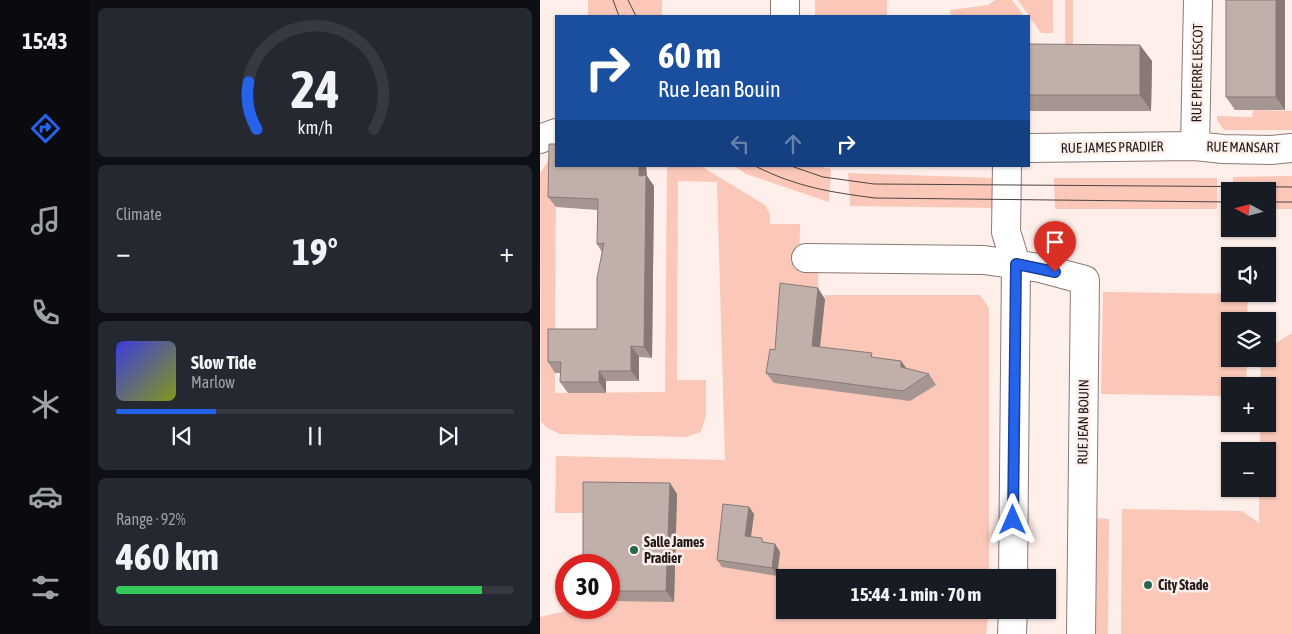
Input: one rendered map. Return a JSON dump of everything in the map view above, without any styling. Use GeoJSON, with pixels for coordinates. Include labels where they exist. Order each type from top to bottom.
{"type":"FeatureCollection","features":[{"type":"Feature","properties":{"kind":"street"},"geometry":{"type":"LineString","coordinates":[[785,0],[785,15]]}},
{"type":"Feature","properties":{"kind":"street","name":"RUE PIERRE LESCOT"},"geometry":{"type":"LineString","coordinates":[[1195,146],[1198,0]]}},
{"type":"Feature","properties":{"kind":"street"},"geometry":{"type":"LineString","coordinates":[[540,139],[555,133]]}},
{"type":"Feature","properties":{"kind":"street","name":"RUE MANSART"},"geometry":{"type":"LineString","coordinates":[[1195,146],[1223,149],[1292,148]]}},
{"type":"Feature","properties":{"kind":"street","name":"RUE JAMES PRADIER"},"geometry":{"type":"LineString","coordinates":[[1030,148],[1195,146]]}},
{"type":"Feature","properties":{"kind":"street"},"geometry":{"type":"LineString","coordinates":[[1007,167],[1006,232],[1016,264],[1013,569]]}},
{"type":"Feature","properties":{"kind":"street"},"geometry":{"type":"LineString","coordinates":[[806,258],[984,260],[1016,264]]}},
{"type":"Feature","properties":{"kind":"street","name":"RUE JEAN BOUIN"},"geometry":{"type":"LineString","coordinates":[[1016,264],[1040,268],[1084,280],[1082,634]]}},
{"type":"Feature","properties":{"kind":"street"},"geometry":{"type":"LineString","coordinates":[[1012,619],[1012,634]]}},
{"type":"Feature","properties":{"kind":"shaded area"},"geometry":{"type":"Polygon","coordinates":[[[588,0],[662,0],[662,15],[588,15],[588,0]]]}},
{"type":"Feature","properties":{"kind":"shaded area"},"geometry":{"type":"Polygon","coordinates":[[[815,0],[887,0],[887,15],[815,15],[815,0]]]}},
{"type":"Feature","properties":{"kind":"shaded area"},"geometry":{"type":"Polygon","coordinates":[[[995,0],[1012,0],[1023,15],[951,15],[950,10],[988,5],[995,0]]]}},
{"type":"Feature","properties":{"kind":"shaded area"},"geometry":{"type":"Polygon","coordinates":[[[1018,0],[1053,0],[1053,33],[1041,33],[1018,0]]]}},
{"type":"Feature","properties":{"kind":"shaded area"},"geometry":{"type":"Polygon","coordinates":[[[1065,0],[1073,0],[1073,45],[1065,50],[1065,0]]]}},
{"type":"Feature","properties":{"kind":"shaded area"},"geometry":{"type":"Polygon","coordinates":[[[1253,110],[1292,111],[1292,130],[1224,130],[1217,120],[1217,116],[1252,117],[1253,110]]]}},
{"type":"Feature","properties":{"kind":"shaded area"},"geometry":{"type":"Polygon","coordinates":[[[555,158],[555,393],[665,392],[667,167],[703,167],[765,205],[770,214],[770,224],[800,224],[799,272],[818,272],[819,360],[825,295],[980,295],[989,308],[989,569],[776,569],[776,619],[988,619],[986,634],[540,634],[540,617],[555,613],[555,619],[620,619],[620,554],[605,554],[590,513],[555,513],[556,456],[725,460],[717,182],[678,181],[677,380],[706,380],[706,415],[701,432],[686,437],[560,434],[549,429],[541,422],[540,173],[549,160],[555,158]]]}},
{"type":"Feature","properties":{"kind":"shaded area"},"geometry":{"type":"Polygon","coordinates":[[[736,167],[823,167],[831,169],[829,202],[746,174],[736,167]]]}},
{"type":"Feature","properties":{"kind":"shaded area"},"geometry":{"type":"Polygon","coordinates":[[[848,173],[996,178],[996,208],[850,206],[848,173]]]}},
{"type":"Feature","properties":{"kind":"shaded area"},"geometry":{"type":"Polygon","coordinates":[[[1292,176],[1292,209],[1276,209],[1276,182],[1233,182],[1233,177],[1292,176]]]}},
{"type":"Feature","properties":{"kind":"shaded area"},"geometry":{"type":"Polygon","coordinates":[[[1054,178],[1217,178],[1217,209],[1055,209],[1054,178]]]}},
{"type":"Feature","properties":{"kind":"shaded area"},"geometry":{"type":"Polygon","coordinates":[[[1103,292],[1221,294],[1221,302],[1248,302],[1247,312],[1221,312],[1221,367],[1247,367],[1246,377],[1221,377],[1221,396],[1101,394],[1103,292]]]}},
{"type":"Feature","properties":{"kind":"shaded area"},"geometry":{"type":"Polygon","coordinates":[[[1292,333],[1292,634],[1121,634],[1122,509],[1242,511],[1259,523],[1259,497],[1276,497],[1276,442],[1260,442],[1260,432],[1276,432],[1276,377],[1260,377],[1261,367],[1276,367],[1276,343],[1292,333]]]}},
{"type":"Feature","properties":{"kind":"shaded area"},"geometry":{"type":"Polygon","coordinates":[[[1093,518],[1109,519],[1108,634],[1092,634],[1093,518]]]}},
{"type":"Feature","properties":{"kind":"building"},"geometry":{"type":"Polygon","coordinates":[[[1226,0],[1276,0],[1276,97],[1226,97],[1226,0]]]}},
{"type":"Feature","properties":{"kind":"building"},"geometry":{"type":"Polygon","coordinates":[[[1030,44],[1140,45],[1140,95],[1030,95],[1030,44]]]}},
{"type":"Feature","properties":{"kind":"building"},"geometry":{"type":"Polygon","coordinates":[[[549,144],[555,144],[555,167],[639,167],[639,176],[646,175],[644,347],[631,346],[631,371],[599,371],[599,382],[560,382],[561,362],[548,362],[548,329],[597,329],[597,278],[604,243],[597,244],[598,199],[548,197],[549,144]]]}},
{"type":"Feature","properties":{"kind":"building"},"geometry":{"type":"Polygon","coordinates":[[[780,283],[818,288],[812,346],[872,353],[871,357],[901,361],[901,367],[929,374],[903,391],[766,373],[770,349],[775,350],[780,283]]]}},
{"type":"Feature","properties":{"kind":"building","name":"Salle James Pradier"},"geometry":{"type":"Polygon","coordinates":[[[583,482],[670,483],[666,591],[620,591],[620,554],[583,554],[583,482]]]}},
{"type":"Feature","properties":{"kind":"building"},"geometry":{"type":"Polygon","coordinates":[[[723,504],[749,507],[745,536],[762,538],[762,542],[775,544],[772,568],[717,560],[723,504]]]}},
{"type":"Feature","properties":{"kind":"tram line"},"geometry":{"type":"LineString","coordinates":[[613,0],[619,15]]}},
{"type":"Feature","properties":{"kind":"tram line"},"geometry":{"type":"LineString","coordinates":[[628,0],[636,15]]}},
{"type":"Feature","properties":{"kind":"tram line"},"geometry":{"type":"LineString","coordinates":[[757,167],[785,179],[814,188],[875,198],[1221,202]]}},
{"type":"Feature","properties":{"kind":"tram line"},"geometry":{"type":"LineString","coordinates":[[794,167],[823,177],[874,184],[1292,187]]}},
{"type":"Feature","properties":{"kind":"tram line"},"geometry":{"type":"LineString","coordinates":[[1276,202],[1292,202]]}},
{"type":"Feature","properties":{"kind":"place","name":"Salle James Pradier"},"geometry":{"type":"Point","coordinates":[634,550]}},
{"type":"Feature","properties":{"kind":"place","name":"City Stade"},"geometry":{"type":"Point","coordinates":[1148,585]}},
{"type":"Feature","properties":{"kind":"route"},"geometry":{"type":"LineString","coordinates":[[1013,520],[1016,264],[1055,272]]}}]}
